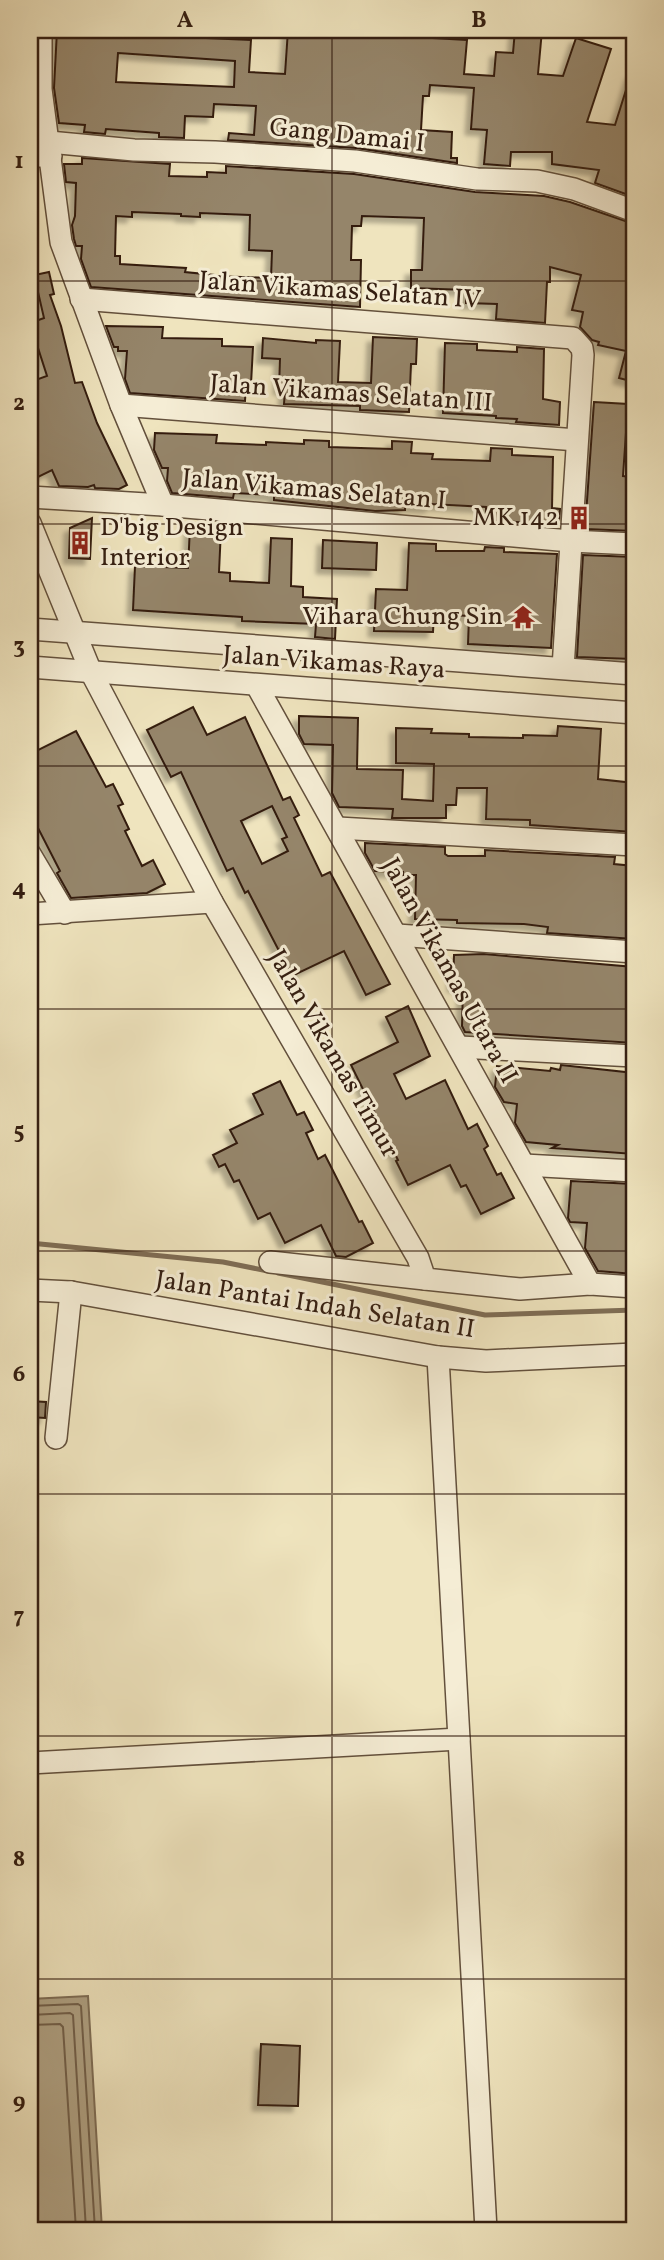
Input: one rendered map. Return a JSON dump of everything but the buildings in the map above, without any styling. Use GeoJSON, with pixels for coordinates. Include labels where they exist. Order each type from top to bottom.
{"type":"FeatureCollection","features":[{"type":"Feature","properties":{"kind":"street"},"geometry":{"type":"LineString","coordinates":[[41,30],[35,88],[43,151],[58,226],[81,299],[163,505]]}},
{"type":"Feature","properties":{"kind":"street","name":"Gang Damai I"},"geometry":{"type":"LineString","coordinates":[[43,151],[215,152],[355,161],[477,179],[537,181],[574,189],[634,211]]}},
{"type":"Feature","properties":{"kind":"street","name":"Jalan Vikamas Selatan IV"},"geometry":{"type":"LineString","coordinates":[[81,299],[566,336],[578,342],[583,355],[577,440]]}},
{"type":"Feature","properties":{"kind":"street","name":"Jalan Vikamas Selatan III"},"geometry":{"type":"LineString","coordinates":[[121,405],[577,440]]}},
{"type":"Feature","properties":{"kind":"street"},"geometry":{"type":"LineString","coordinates":[[564,668],[577,440]]}},
{"type":"Feature","properties":{"kind":"street","name":"Jalan Vikamas Selatan I"},"geometry":{"type":"LineString","coordinates":[[30,497],[163,505],[570,541],[634,544]]}},
{"type":"Feature","properties":{"kind":"street","name":"Jalan Vikamas Timur"},"geometry":{"type":"LineString","coordinates":[[30,523],[90,667],[212,902],[411,1246],[425,1279]]}},
{"type":"Feature","properties":{"kind":"street","name":"Jalan Vikamas Raya"},"geometry":{"type":"LineString","coordinates":[[30,629],[78,635],[634,674]]}},
{"type":"Feature","properties":{"kind":"street","name":"Jalan Vikamas Raya"},"geometry":{"type":"LineString","coordinates":[[30,667],[90,667],[257,686],[634,713]]}},
{"type":"Feature","properties":{"kind":"street","name":"Jalan Vikamas Utara II"},"geometry":{"type":"LineString","coordinates":[[257,686],[590,1284]]}},
{"type":"Feature","properties":{"kind":"street"},"geometry":{"type":"LineString","coordinates":[[338,828],[634,845]]}},
{"type":"Feature","properties":{"kind":"street"},"geometry":{"type":"LineString","coordinates":[[30,854],[65,913]]}},
{"type":"Feature","properties":{"kind":"street"},"geometry":{"type":"LineString","coordinates":[[30,914],[212,902]]}},
{"type":"Feature","properties":{"kind":"street"},"geometry":{"type":"LineString","coordinates":[[397,935],[634,952]]}},
{"type":"Feature","properties":{"kind":"street"},"geometry":{"type":"LineString","coordinates":[[459,1047],[634,1056]]}},
{"type":"Feature","properties":{"kind":"street"},"geometry":{"type":"LineString","coordinates":[[524,1165],[634,1171]]}},
{"type":"Feature","properties":{"kind":"street"},"geometry":{"type":"LineString","coordinates":[[270,1262],[520,1289],[590,1284],[634,1287]]}},
{"type":"Feature","properties":{"kind":"street","name":"Jalan Pantai Indah Selatan II"},"geometry":{"type":"LineString","coordinates":[[30,1290],[71,1292],[438,1357],[486,1361],[634,1354]]}},
{"type":"Feature","properties":{"kind":"street"},"geometry":{"type":"LineString","coordinates":[[55,1438],[71,1292]]}},
{"type":"Feature","properties":{"kind":"street"},"geometry":{"type":"LineString","coordinates":[[438,1357],[486,2230]]}},
{"type":"Feature","properties":{"kind":"street"},"geometry":{"type":"LineString","coordinates":[[30,1763],[459,1739]]}},
{"type":"Feature","properties":{"kind":"water"},"geometry":{"type":"Polygon","coordinates":[[[88,1996],[102,2230],[30,2230],[30,1999],[88,1996]]]}},
{"type":"Feature","properties":{"kind":"waterway"},"geometry":{"type":"LineString","coordinates":[[30,1243],[223,1262],[268,1271]]}},
{"type":"Feature","properties":{"kind":"waterway"},"geometry":{"type":"LineString","coordinates":[[278,1273],[485,1315],[634,1310]]}},
{"type":"Feature","properties":{"kind":"place","name":"MK 142"},"geometry":{"type":"Point","coordinates":[579,518]}},
{"type":"Feature","properties":{"kind":"place","name":"D'big Design Interior"},"geometry":{"type":"Point","coordinates":[80,543]}},
{"type":"Feature","properties":{"kind":"place","name":"Vihara Chung Sin"},"geometry":{"type":"Point","coordinates":[523,617]}}]}
